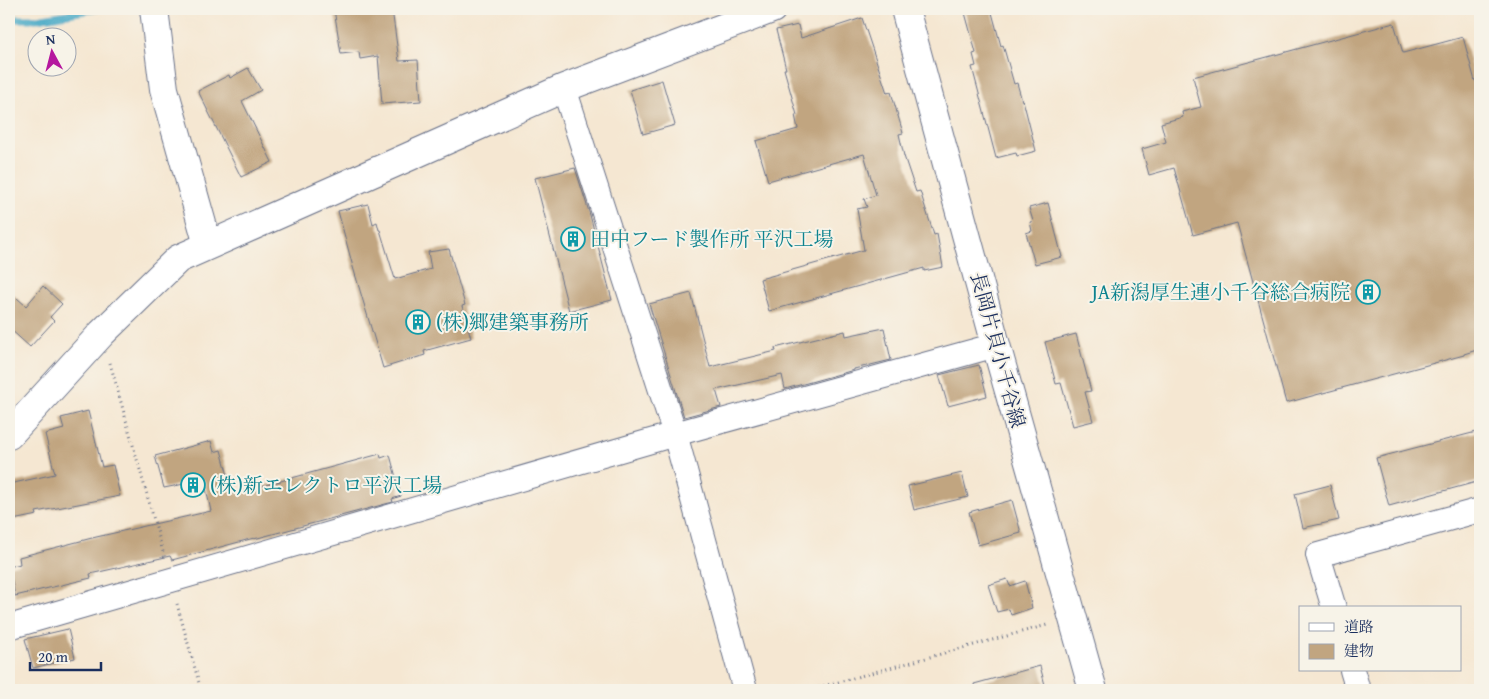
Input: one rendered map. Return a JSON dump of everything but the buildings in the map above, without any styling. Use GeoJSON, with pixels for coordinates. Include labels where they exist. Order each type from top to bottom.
{"type":"FeatureCollection","features":[{"type":"Feature","properties":{"kind":"street"},"geometry":{"type":"LineString","coordinates":[[154,9],[164,89],[208,245]]}},
{"type":"Feature","properties":{"kind":"street"},"geometry":{"type":"LineString","coordinates":[[9,435],[102,333],[178,259],[564,88],[772,9]]}},
{"type":"Feature","properties":{"kind":"street","name":"長岡片貝小千谷線"},"geometry":{"type":"LineString","coordinates":[[905,9],[996,345],[1093,690]]}},
{"type":"Feature","properties":{"kind":"street"},"geometry":{"type":"LineString","coordinates":[[564,88],[675,434],[745,690]]}},
{"type":"Feature","properties":{"kind":"street"},"geometry":{"type":"LineString","coordinates":[[9,627],[675,434],[996,345]]}},
{"type":"Feature","properties":{"kind":"street"},"geometry":{"type":"LineString","coordinates":[[1333,606],[1318,555],[1480,510]]}},
{"type":"Feature","properties":{"kind":"street"},"geometry":{"type":"LineString","coordinates":[[1353,672],[1358,690]]}},
{"type":"Feature","properties":{"kind":"path"},"geometry":{"type":"LineString","coordinates":[[102,333],[167,568]]}},
{"type":"Feature","properties":{"kind":"path"},"geometry":{"type":"LineString","coordinates":[[175,596],[201,690]]}},
{"type":"Feature","properties":{"kind":"path"},"geometry":{"type":"LineString","coordinates":[[809,690],[1072,618]]}},
{"type":"Feature","properties":{"kind":"waterway"},"geometry":{"type":"LineString","coordinates":[[9,19],[37,19],[97,9]]}},
{"type":"Feature","properties":{"kind":"place","name":"田中フード製作所 平沢工場"},"geometry":{"type":"Point","coordinates":[573,239]}},
{"type":"Feature","properties":{"kind":"place","name":"JA新潟厚生連小千谷総合病院"},"geometry":{"type":"Point","coordinates":[1368,292]}},
{"type":"Feature","properties":{"kind":"place","name":"(株)郷建築事務所"},"geometry":{"type":"Point","coordinates":[418,322]}},
{"type":"Feature","properties":{"kind":"place","name":"(株)新エレクトロ平沢工場"},"geometry":{"type":"Point","coordinates":[193,485]}}]}
